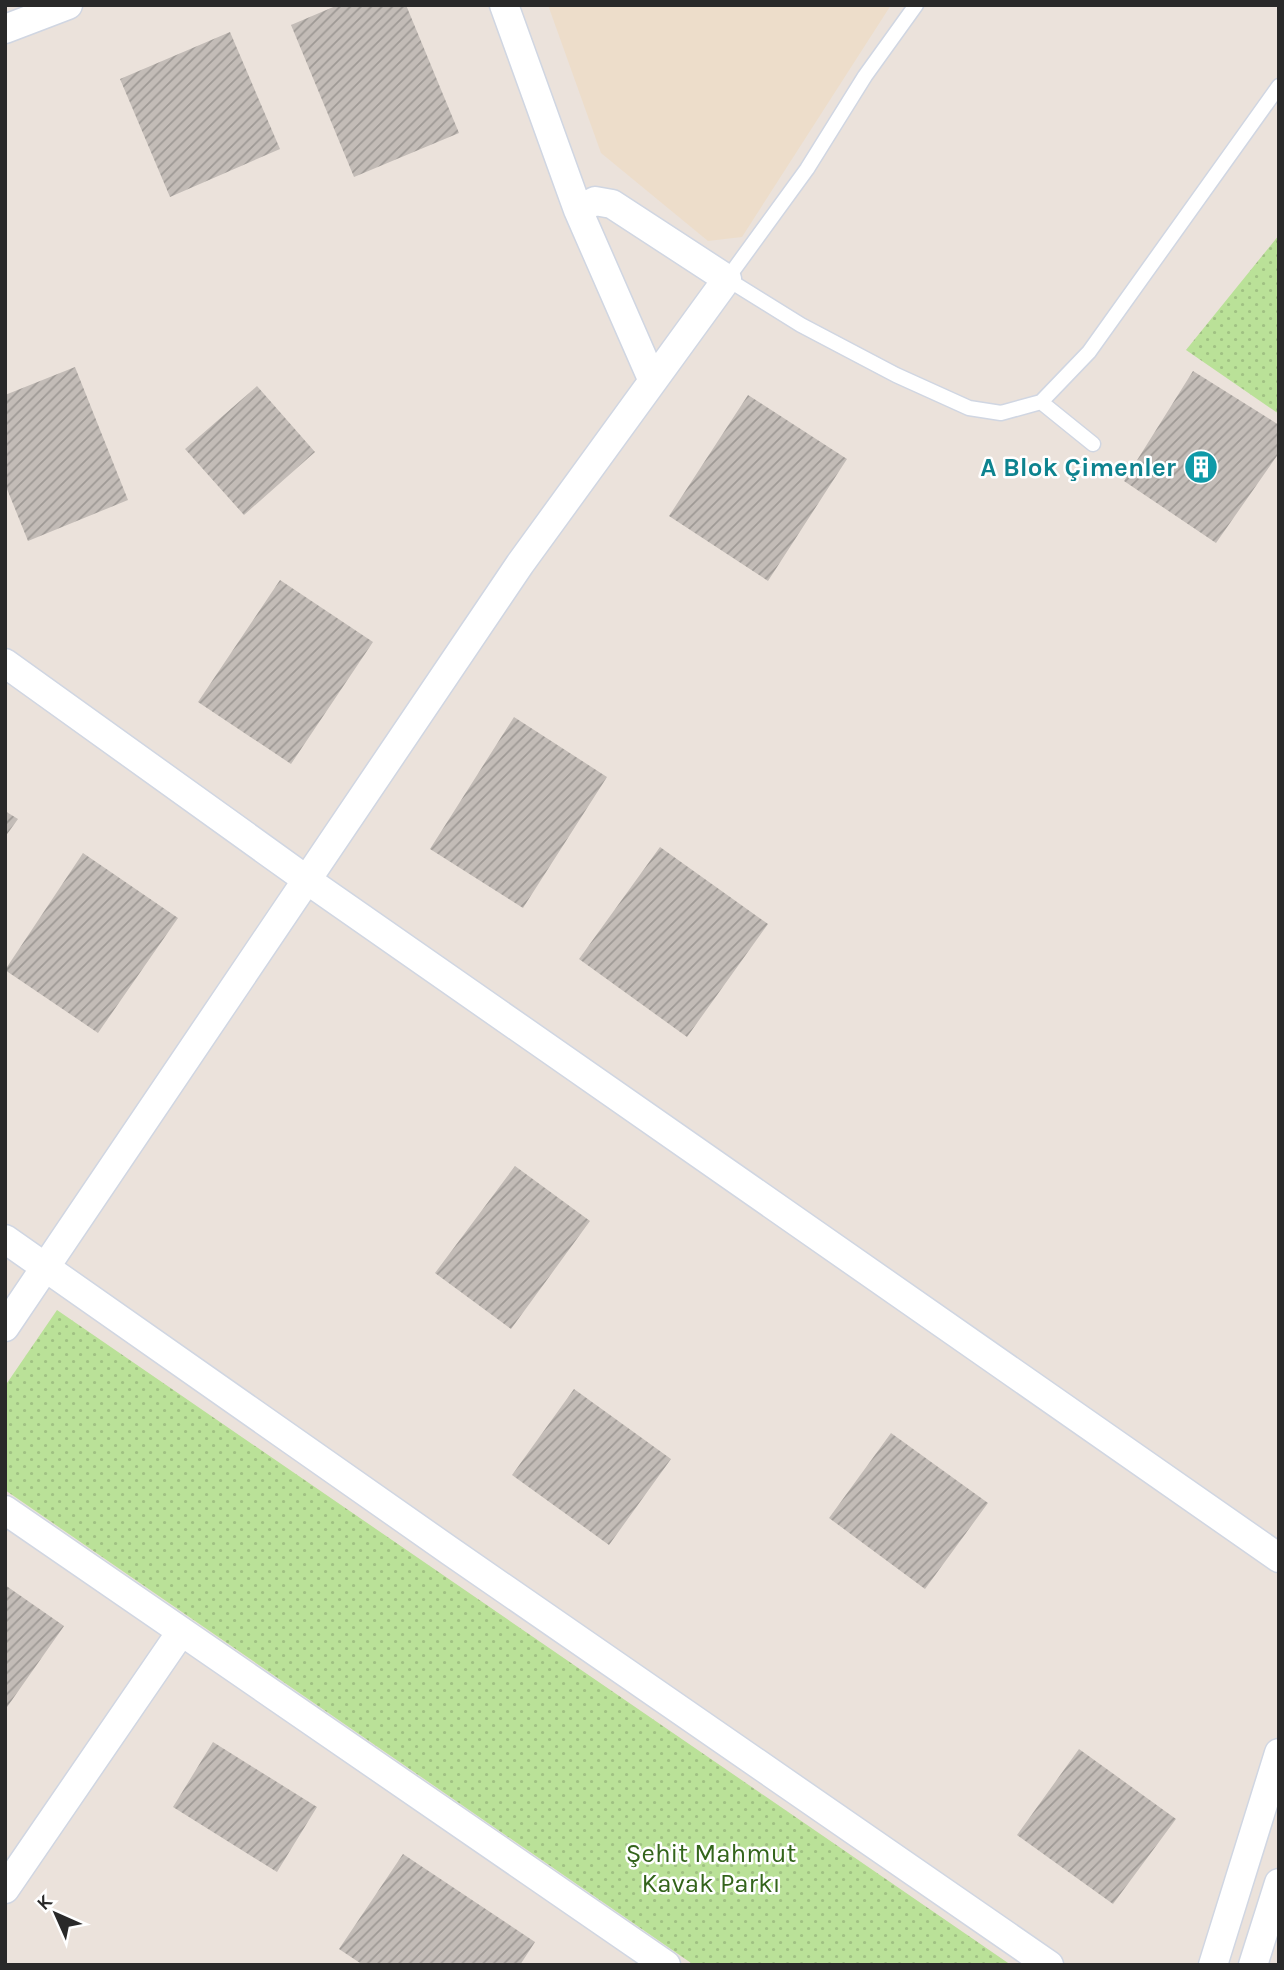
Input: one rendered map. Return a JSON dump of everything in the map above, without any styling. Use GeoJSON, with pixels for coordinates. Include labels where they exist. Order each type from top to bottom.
{"type":"FeatureCollection","features":[{"type":"Feature","properties":{"kind":"street"},"geometry":{"type":"LineString","coordinates":[[5,29],[68,5]]}},
{"type":"Feature","properties":{"kind":"street"},"geometry":{"type":"LineString","coordinates":[[504,5],[578,210],[652,379]]}},
{"type":"Feature","properties":{"kind":"street"},"geometry":{"type":"LineString","coordinates":[[5,1327],[520,564],[727,279],[612,204],[596,201],[578,210]]}},
{"type":"Feature","properties":{"kind":"street"},"geometry":{"type":"LineString","coordinates":[[5,663],[307,880],[1279,1558]]}},
{"type":"Feature","properties":{"kind":"street"},"geometry":{"type":"LineString","coordinates":[[5,1239],[1049,1965]]}},
{"type":"Feature","properties":{"kind":"street"},"geometry":{"type":"LineString","coordinates":[[5,1510],[666,1965]]}},
{"type":"Feature","properties":{"kind":"street"},"geometry":{"type":"LineString","coordinates":[[5,1889],[181,1632]]}},
{"type":"Feature","properties":{"kind":"street"},"geometry":{"type":"LineString","coordinates":[[1213,1965],[1279,1753]]}},
{"type":"Feature","properties":{"kind":"street"},"geometry":{"type":"LineString","coordinates":[[1252,1965],[1279,1882]]}},
{"type":"Feature","properties":{"kind":"lane"},"geometry":{"type":"LineString","coordinates":[[916,5],[865,76],[807,169],[727,279],[801,324],[896,375],[969,408],[1001,413],[1041,402],[1090,352],[1279,86]]}},
{"type":"Feature","properties":{"kind":"lane"},"geometry":{"type":"LineString","coordinates":[[1041,402],[1093,444]]}},
{"type":"Feature","properties":{"kind":"shaded area"},"geometry":{"type":"Polygon","coordinates":[[[548,5],[891,5],[742,237],[708,241],[601,153],[548,5]]]}},
{"type":"Feature","properties":{"kind":"green space"},"geometry":{"type":"Polygon","coordinates":[[[1279,235],[1279,414],[1186,350],[1279,235]]]}},
{"type":"Feature","properties":{"kind":"green space","name":"Şehit Mahmut Kavak Parkı"},"geometry":{"type":"Polygon","coordinates":[[[57,1310],[1011,1965],[694,1965],[5,1490],[5,1386],[57,1310]]]}},
{"type":"Feature","properties":{"kind":"building"},"geometry":{"type":"Polygon","coordinates":[[[338,5],[406,5],[459,133],[354,177],[291,25],[338,5]]]}},
{"type":"Feature","properties":{"kind":"building"},"geometry":{"type":"Polygon","coordinates":[[[230,32],[280,149],[170,197],[120,79],[230,32]]]}},
{"type":"Feature","properties":{"kind":"building"},"geometry":{"type":"Polygon","coordinates":[[[75,367],[128,500],[28,541],[5,484],[5,395],[75,367]]]}},
{"type":"Feature","properties":{"kind":"building","name":"A Blok Çimenler"},"geometry":{"type":"Polygon","coordinates":[[[1193,371],[1279,425],[1279,453],[1216,543],[1124,481],[1193,371]]]}},
{"type":"Feature","properties":{"kind":"building"},"geometry":{"type":"Polygon","coordinates":[[[257,386],[315,452],[244,515],[185,449],[257,386]]]}},
{"type":"Feature","properties":{"kind":"building"},"geometry":{"type":"Polygon","coordinates":[[[748,395],[847,459],[768,581],[669,516],[748,395]]]}},
{"type":"Feature","properties":{"kind":"building"},"geometry":{"type":"Polygon","coordinates":[[[280,580],[373,642],[291,764],[198,702],[280,580]]]}},
{"type":"Feature","properties":{"kind":"building"},"geometry":{"type":"Polygon","coordinates":[[[514,717],[607,777],[523,908],[430,849],[514,717]]]}},
{"type":"Feature","properties":{"kind":"building"},"geometry":{"type":"Polygon","coordinates":[[[5,811],[18,819],[5,837],[5,811]]]}},
{"type":"Feature","properties":{"kind":"building"},"geometry":{"type":"Polygon","coordinates":[[[660,847],[768,924],[687,1037],[579,959],[660,847]]]}},
{"type":"Feature","properties":{"kind":"building"},"geometry":{"type":"Polygon","coordinates":[[[83,853],[178,918],[98,1033],[5,970],[83,853]]]}},
{"type":"Feature","properties":{"kind":"building"},"geometry":{"type":"Polygon","coordinates":[[[515,1166],[590,1221],[511,1329],[435,1273],[515,1166]]]}},
{"type":"Feature","properties":{"kind":"building"},"geometry":{"type":"Polygon","coordinates":[[[574,1389],[671,1459],[609,1545],[512,1475],[574,1389]]]}},
{"type":"Feature","properties":{"kind":"building"},"geometry":{"type":"Polygon","coordinates":[[[891,1433],[988,1503],[925,1589],[829,1518],[891,1433]]]}},
{"type":"Feature","properties":{"kind":"building"},"geometry":{"type":"Polygon","coordinates":[[[5,1585],[64,1626],[5,1710],[5,1585]]]}},
{"type":"Feature","properties":{"kind":"building"},"geometry":{"type":"Polygon","coordinates":[[[213,1742],[317,1807],[277,1872],[173,1807],[213,1742]]]}},
{"type":"Feature","properties":{"kind":"building"},"geometry":{"type":"Polygon","coordinates":[[[1079,1749],[1176,1819],[1113,1904],[1017,1835],[1079,1749]]]}},
{"type":"Feature","properties":{"kind":"building"},"geometry":{"type":"Polygon","coordinates":[[[403,1854],[535,1942],[520,1965],[363,1965],[339,1949],[403,1854]]]}},
{"type":"Feature","properties":{"kind":"place","name":"A Blok Çimenler"},"geometry":{"type":"Point","coordinates":[1201,467]}}]}
